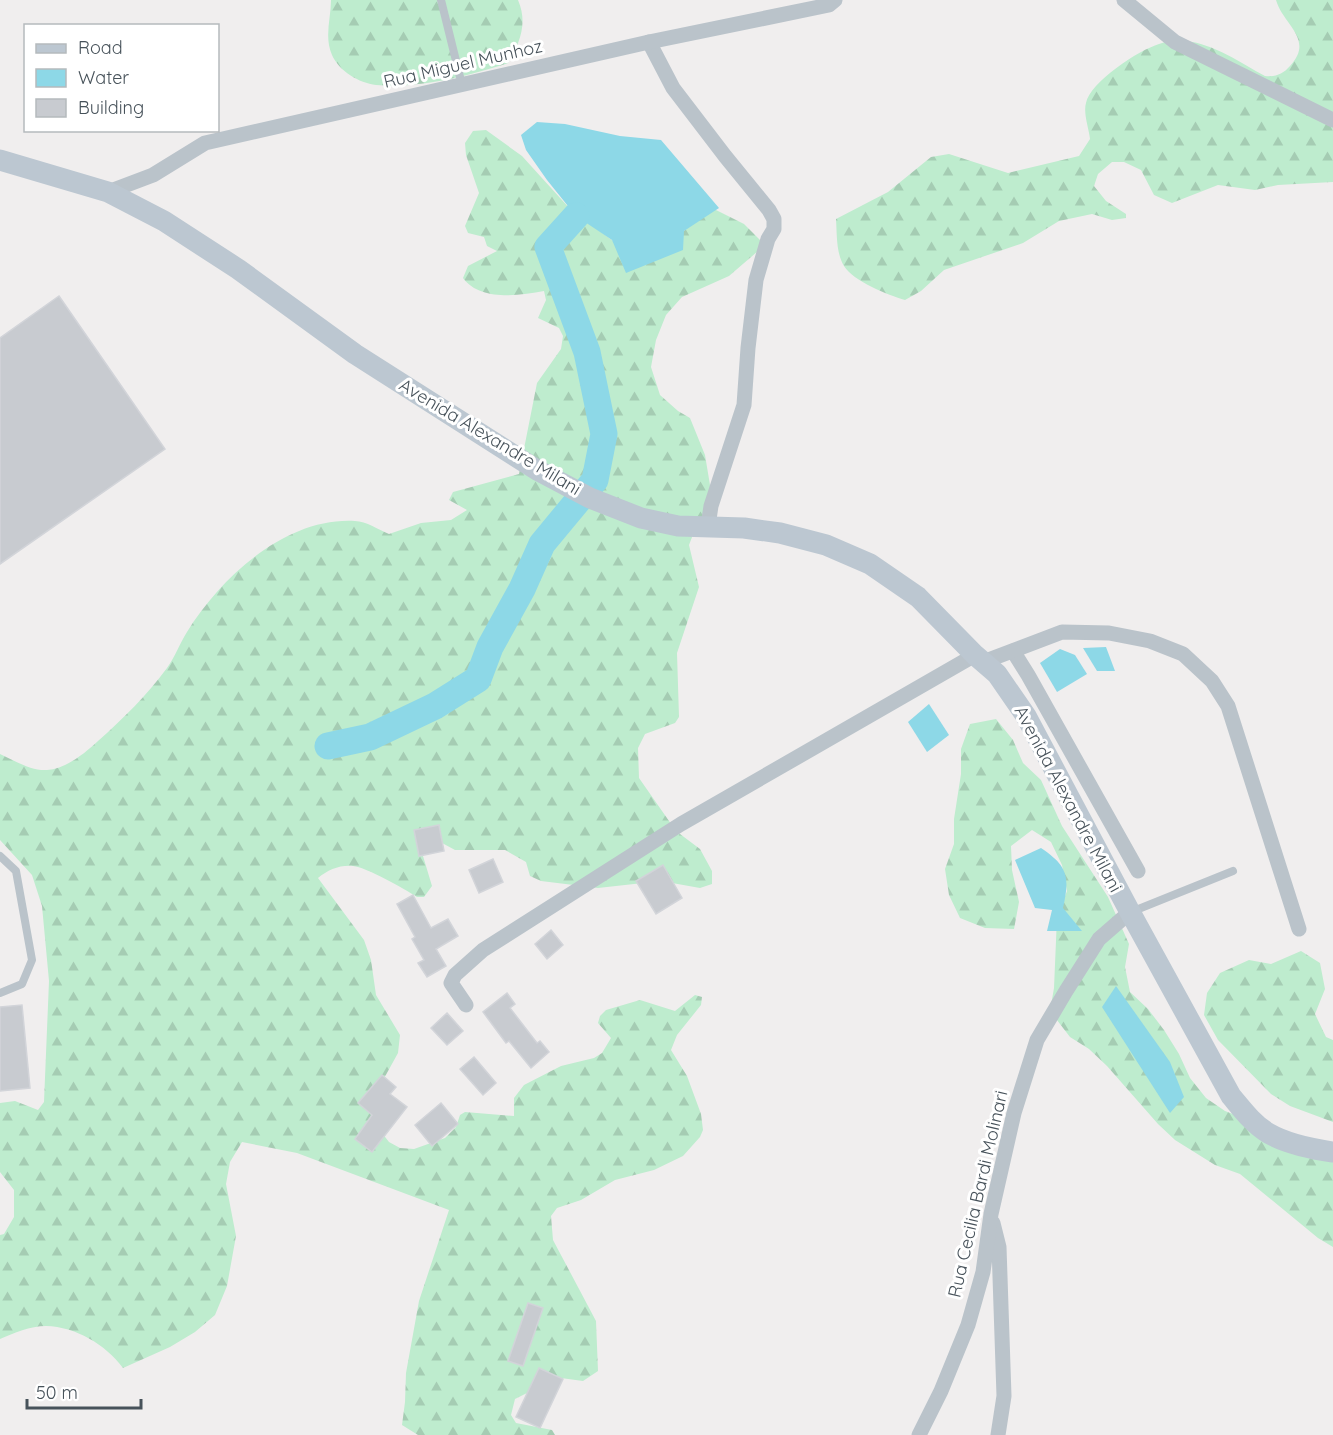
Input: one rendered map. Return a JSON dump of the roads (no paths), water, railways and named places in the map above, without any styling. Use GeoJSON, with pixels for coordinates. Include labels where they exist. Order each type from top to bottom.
{"type":"FeatureCollection","features":[{"type":"Feature","properties":{"kind":"street"},"geometry":{"type":"LineString","coordinates":[[1124,0],[1175,42],[1333,120]]}},
{"type":"Feature","properties":{"kind":"street","name":"Rua Miguel Munhoz"},"geometry":{"type":"LineString","coordinates":[[108,192],[153,175],[206,143],[829,2]]}},
{"type":"Feature","properties":{"kind":"street"},"geometry":{"type":"LineString","coordinates":[[649,42],[673,88],[770,210],[774,219],[774,230],[768,239],[756,280],[744,405],[711,506],[708,525]]}},
{"type":"Feature","properties":{"kind":"street","name":"Avenida Alexandre Milani"},"geometry":{"type":"LineString","coordinates":[[0,160],[108,192],[164,221],[238,269],[355,354],[537,470],[590,498],[641,518],[678,526],[708,525],[780,533],[826,545],[870,564],[918,597],[979,659],[997,674],[1026,716],[1231,1096],[1246,1115],[1268,1133],[1295,1143],[1333,1152]]}},
{"type":"Feature","properties":{"kind":"street"},"geometry":{"type":"LineString","coordinates":[[466,1005],[451,983],[455,975],[483,950],[681,824],[979,659],[1012,651],[1062,632],[1109,633],[1150,641],[1183,654],[1212,681],[1228,706],[1299,929]]}},
{"type":"Feature","properties":{"kind":"street"},"geometry":{"type":"LineString","coordinates":[[1012,651],[1028,675],[1138,871]]}},
{"type":"Feature","properties":{"kind":"street","name":"Rua Cecilia Bardi Molinari"},"geometry":{"type":"LineString","coordinates":[[919,1435],[941,1391],[968,1325],[983,1272],[991,1214],[1014,1113],[1038,1040],[1099,939],[1130,912]]}},
{"type":"Feature","properties":{"kind":"street"},"geometry":{"type":"LineString","coordinates":[[991,1214],[999,1247],[1004,1396],[998,1435]]}},
{"type":"Feature","properties":{"kind":"lane"},"geometry":{"type":"LineString","coordinates":[[441,0],[462,85]]}},
{"type":"Feature","properties":{"kind":"lane"},"geometry":{"type":"LineString","coordinates":[[0,856],[16,871],[32,960],[22,984],[0,993]]}},
{"type":"Feature","properties":{"kind":"lane"},"geometry":{"type":"LineString","coordinates":[[1130,912],[1233,871]]}},
{"type":"Feature","properties":{"kind":"water"},"geometry":{"type":"Polygon","coordinates":[[[537,122],[565,124],[620,136],[661,140],[719,208],[684,231],[683,250],[626,273],[612,240],[576,216],[526,150],[521,135],[537,122]]]}},
{"type":"Feature","properties":{"kind":"water"},"geometry":{"type":"Polygon","coordinates":[[[1106,647],[1115,671],[1097,671],[1083,648],[1106,647]]]}},
{"type":"Feature","properties":{"kind":"water"},"geometry":{"type":"Polygon","coordinates":[[[1060,649],[1075,655],[1087,674],[1057,692],[1040,663],[1060,649]]]}},
{"type":"Feature","properties":{"kind":"water"},"geometry":{"type":"Polygon","coordinates":[[[929,704],[949,735],[927,752],[908,722],[929,704]]]}},
{"type":"Feature","properties":{"kind":"water"},"geometry":{"type":"Polygon","coordinates":[[[1041,848],[1057,861],[1065,873],[1066,888],[1063,908],[1082,931],[1047,931],[1052,910],[1035,908],[1015,860],[1041,848]]]}},
{"type":"Feature","properties":{"kind":"water"},"geometry":{"type":"Polygon","coordinates":[[[1116,986],[1170,1062],[1184,1097],[1170,1113],[1102,1007],[1116,986]]]}},
{"type":"Feature","properties":{"kind":"waterway"},"geometry":{"type":"LineString","coordinates":[[328,746],[370,737],[435,706],[478,679],[490,647],[522,589],[542,544],[595,480],[604,434],[587,352],[548,247],[576,216]]}}]}
